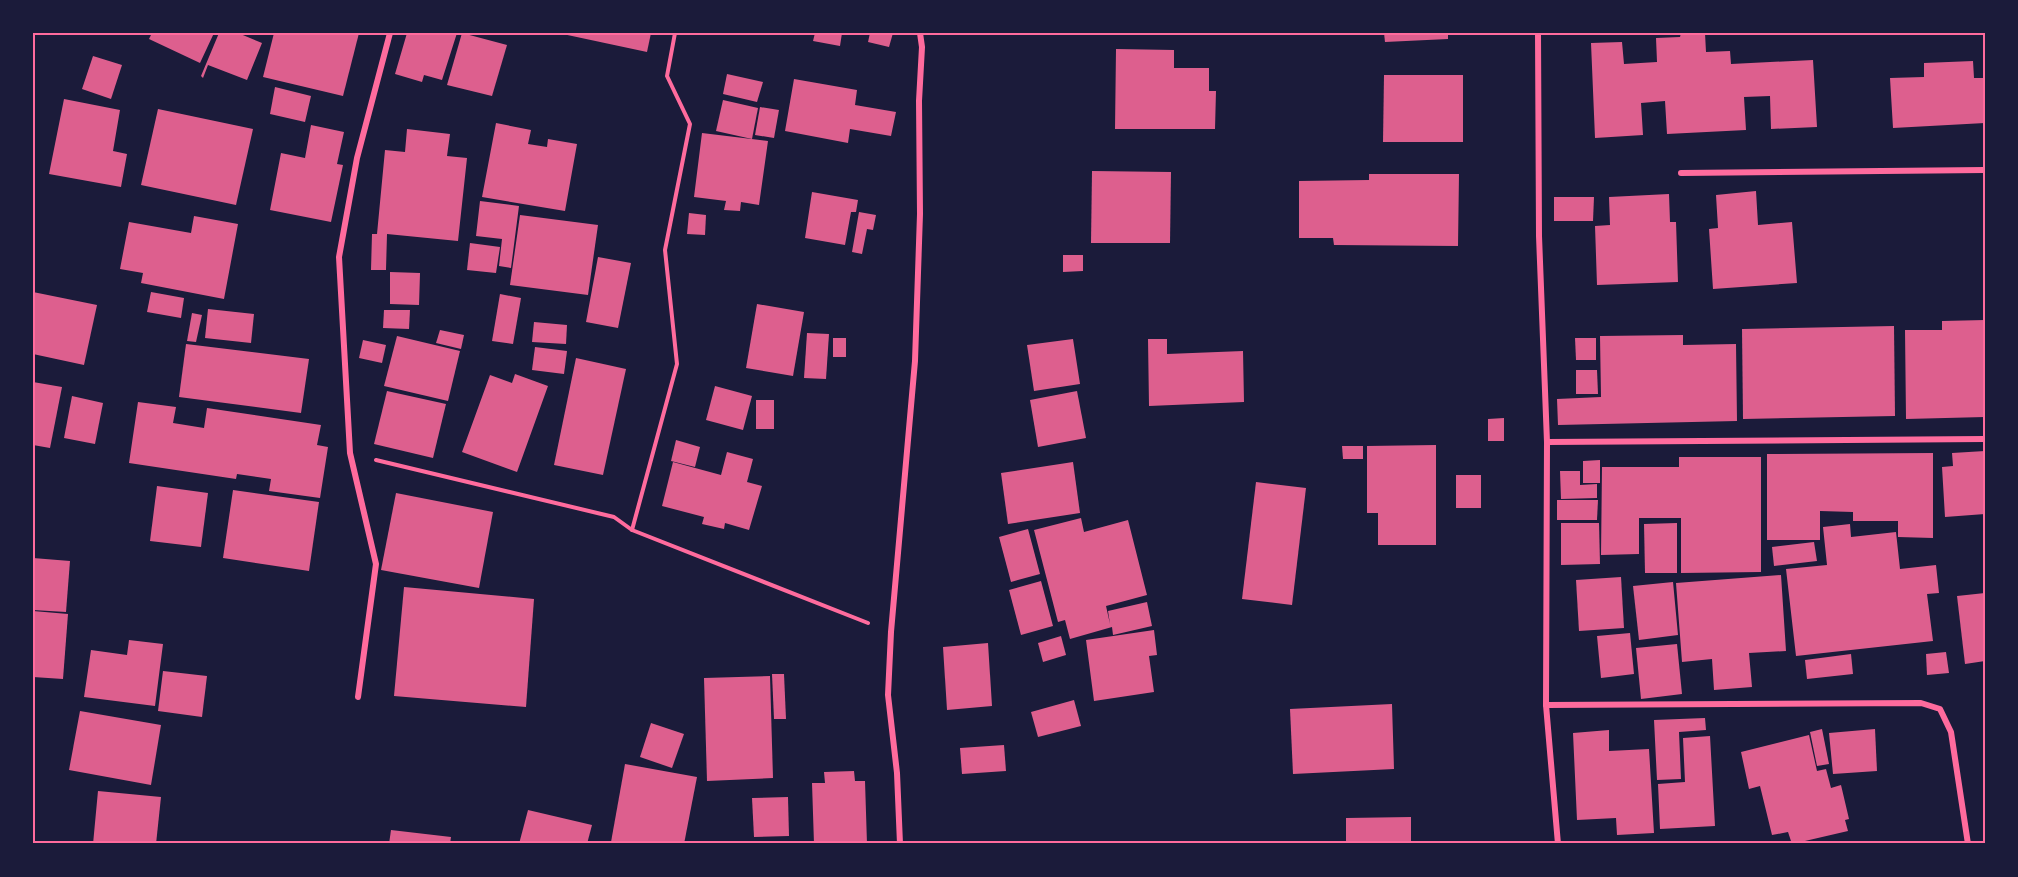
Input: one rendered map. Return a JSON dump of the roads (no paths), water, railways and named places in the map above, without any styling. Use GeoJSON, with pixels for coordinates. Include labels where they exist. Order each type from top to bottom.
{"type":"FeatureCollection","features":[{"type":"Feature","properties":{"kind":"street"},"geometry":{"type":"LineString","coordinates":[[358,697],[376,564],[350,453],[339,257],[357,158],[390,33]]}},
{"type":"Feature","properties":{"kind":"street"},"geometry":{"type":"LineString","coordinates":[[900,844],[897,773],[888,695],[891,632],[915,361],[920,214],[920,33]]}},
{"type":"Feature","properties":{"kind":"street"},"geometry":{"type":"LineString","coordinates":[[1538,33],[1539,236],[1547,442],[1546,705],[1558,844]]}},
{"type":"Feature","properties":{"kind":"street"},"geometry":{"type":"LineString","coordinates":[[1681,173],[1985,170]]}},
{"type":"Feature","properties":{"kind":"street"},"geometry":{"type":"LineString","coordinates":[[1547,442],[1985,439]]}},
{"type":"Feature","properties":{"kind":"street"},"geometry":{"type":"LineString","coordinates":[[1546,705],[1921,703],[1940,709],[1951,732],[1968,844]]}}]}
